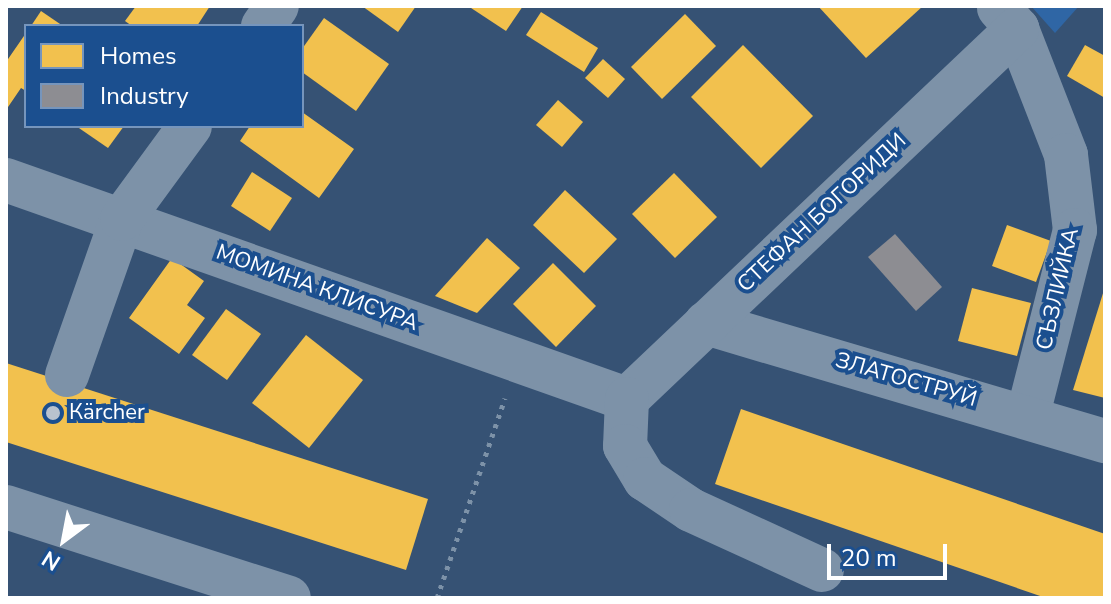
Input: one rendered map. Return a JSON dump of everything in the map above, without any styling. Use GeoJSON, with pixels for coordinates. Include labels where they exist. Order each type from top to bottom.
{"type":"FeatureCollection","features":[{"type":"Feature","properties":{"kind":"street"},"geometry":{"type":"LineString","coordinates":[[264,24],[277,6]]}},
{"type":"Feature","properties":{"kind":"street","name":"СТЕФАН БОГОРИДИ"},"geometry":{"type":"LineString","coordinates":[[627,399],[706,323],[1007,17]]}},
{"type":"Feature","properties":{"kind":"street","name":"СЪЗЛИЙКА"},"geometry":{"type":"LineString","coordinates":[[1007,17],[1066,155],[1075,230],[1028,414]]}},
{"type":"Feature","properties":{"kind":"street"},"geometry":{"type":"LineString","coordinates":[[67,375],[122,219],[189,128]]}},
{"type":"Feature","properties":{"kind":"street","name":"МОМИНА КЛИСУРА"},"geometry":{"type":"LineString","coordinates":[[6,180],[627,399]]}},
{"type":"Feature","properties":{"kind":"street","name":"ЗЛАТОСТРУЙ"},"geometry":{"type":"LineString","coordinates":[[706,323],[1028,414],[1105,441]]}},
{"type":"Feature","properties":{"kind":"street"},"geometry":{"type":"LineString","coordinates":[[627,399],[625,446],[645,479],[691,510],[822,570]]}},
{"type":"Feature","properties":{"kind":"street"},"geometry":{"type":"LineString","coordinates":[[6,507],[289,598]]}},
{"type":"Feature","properties":{"kind":"path"},"geometry":{"type":"LineString","coordinates":[[437,598],[518,360]]}},
{"type":"Feature","properties":{"kind":"shaded area"},"geometry":{"type":"Polygon","coordinates":[[[1031,6],[1079,6],[1055,33],[1031,6]]]}},
{"type":"Feature","properties":{"kind":"building: Homes"},"geometry":{"type":"Polygon","coordinates":[[[136,6],[210,6],[198,24],[129,24],[125,21],[136,6]]]}},
{"type":"Feature","properties":{"kind":"building: Homes"},"geometry":{"type":"Polygon","coordinates":[[[362,6],[416,6],[398,32],[362,6]]]}},
{"type":"Feature","properties":{"kind":"building: Homes"},"geometry":{"type":"Polygon","coordinates":[[[468,6],[523,6],[506,31],[468,6]]]}},
{"type":"Feature","properties":{"kind":"building: Homes"},"geometry":{"type":"Polygon","coordinates":[[[818,6],[923,6],[866,58],[818,6]]]}},
{"type":"Feature","properties":{"kind":"building: Homes"},"geometry":{"type":"Polygon","coordinates":[[[41,11],[60,24],[32,24],[41,11]]]}},
{"type":"Feature","properties":{"kind":"building: Homes"},"geometry":{"type":"Polygon","coordinates":[[[541,12],[598,48],[584,72],[526,35],[541,12]]]}},
{"type":"Feature","properties":{"kind":"building: Homes"},"geometry":{"type":"Polygon","coordinates":[[[685,14],[716,46],[662,99],[631,67],[685,14]]]}},
{"type":"Feature","properties":{"kind":"building: Homes"},"geometry":{"type":"Polygon","coordinates":[[[324,18],[389,64],[356,111],[304,73],[304,46],[324,18]]]}},
{"type":"Feature","properties":{"kind":"building: Homes"},"geometry":{"type":"Polygon","coordinates":[[[24,36],[24,90],[21,88],[6,110],[6,62],[24,36]]]}},
{"type":"Feature","properties":{"kind":"building: Homes"},"geometry":{"type":"Polygon","coordinates":[[[743,45],[813,116],[761,168],[691,97],[743,45]]]}},
{"type":"Feature","properties":{"kind":"building: Homes"},"geometry":{"type":"Polygon","coordinates":[[[1085,45],[1105,56],[1105,98],[1067,76],[1085,45]]]}},
{"type":"Feature","properties":{"kind":"building: Homes"},"geometry":{"type":"Polygon","coordinates":[[[603,59],[625,79],[608,98],[585,78],[603,59]]]}},
{"type":"Feature","properties":{"kind":"building: Homes"},"geometry":{"type":"Polygon","coordinates":[[[558,100],[583,122],[562,147],[536,125],[558,100]]]}},
{"type":"Feature","properties":{"kind":"building: Homes"},"geometry":{"type":"Polygon","coordinates":[[[304,113],[354,149],[319,198],[240,141],[249,128],[304,128],[304,113]]]}},
{"type":"Feature","properties":{"kind":"building: Homes"},"geometry":{"type":"Polygon","coordinates":[[[79,128],[123,128],[108,148],[79,128]]]}},
{"type":"Feature","properties":{"kind":"building: Homes"},"geometry":{"type":"Polygon","coordinates":[[[252,172],[292,198],[270,231],[231,206],[252,172]]]}},
{"type":"Feature","properties":{"kind":"building: Homes"},"geometry":{"type":"Polygon","coordinates":[[[674,173],[717,217],[675,258],[632,214],[674,173]]]}},
{"type":"Feature","properties":{"kind":"building: Homes"},"geometry":{"type":"Polygon","coordinates":[[[565,190],[617,239],[584,273],[533,225],[565,190]]]}},
{"type":"Feature","properties":{"kind":"building: Homes"},"geometry":{"type":"Polygon","coordinates":[[[1007,225],[1051,241],[1036,282],[992,266],[1007,225]]]}},
{"type":"Feature","properties":{"kind":"building: Homes"},"geometry":{"type":"Polygon","coordinates":[[[487,238],[520,268],[477,313],[435,296],[487,238]]]}},
{"type":"Feature","properties":{"kind":"building: Homes"},"geometry":{"type":"Polygon","coordinates":[[[172,258],[204,281],[187,305],[205,318],[179,354],[129,318],[172,258]]]}},
{"type":"Feature","properties":{"kind":"building: Homes"},"geometry":{"type":"Polygon","coordinates":[[[553,263],[596,306],[556,347],[513,304],[553,263]]]}},
{"type":"Feature","properties":{"kind":"building: Homes"},"geometry":{"type":"Polygon","coordinates":[[[972,288],[1031,303],[1017,356],[958,341],[972,288]]]}},
{"type":"Feature","properties":{"kind":"building: Homes"},"geometry":{"type":"Polygon","coordinates":[[[1105,290],[1105,398],[1073,390],[1105,290]]]}},
{"type":"Feature","properties":{"kind":"building: Homes"},"geometry":{"type":"Polygon","coordinates":[[[226,309],[261,334],[227,380],[192,355],[226,309]]]}},
{"type":"Feature","properties":{"kind":"building: Homes"},"geometry":{"type":"Polygon","coordinates":[[[306,335],[363,380],[309,448],[252,403],[306,335]]]}},
{"type":"Feature","properties":{"kind":"building: Homes"},"geometry":{"type":"Polygon","coordinates":[[[6,363],[428,499],[406,570],[6,442],[6,363]]]}},
{"type":"Feature","properties":{"kind":"building: Homes"},"geometry":{"type":"Polygon","coordinates":[[[741,409],[1105,534],[1105,598],[1046,598],[715,484],[741,409]]]}},
{"type":"Feature","properties":{"kind":"building: Industry"},"geometry":{"type":"Polygon","coordinates":[[[895,234],[942,287],[916,311],[868,257],[895,234]]]}},
{"type":"Feature","properties":{"kind":"place","name":"Кärcher"},"geometry":{"type":"Point","coordinates":[53,413]}}]}
